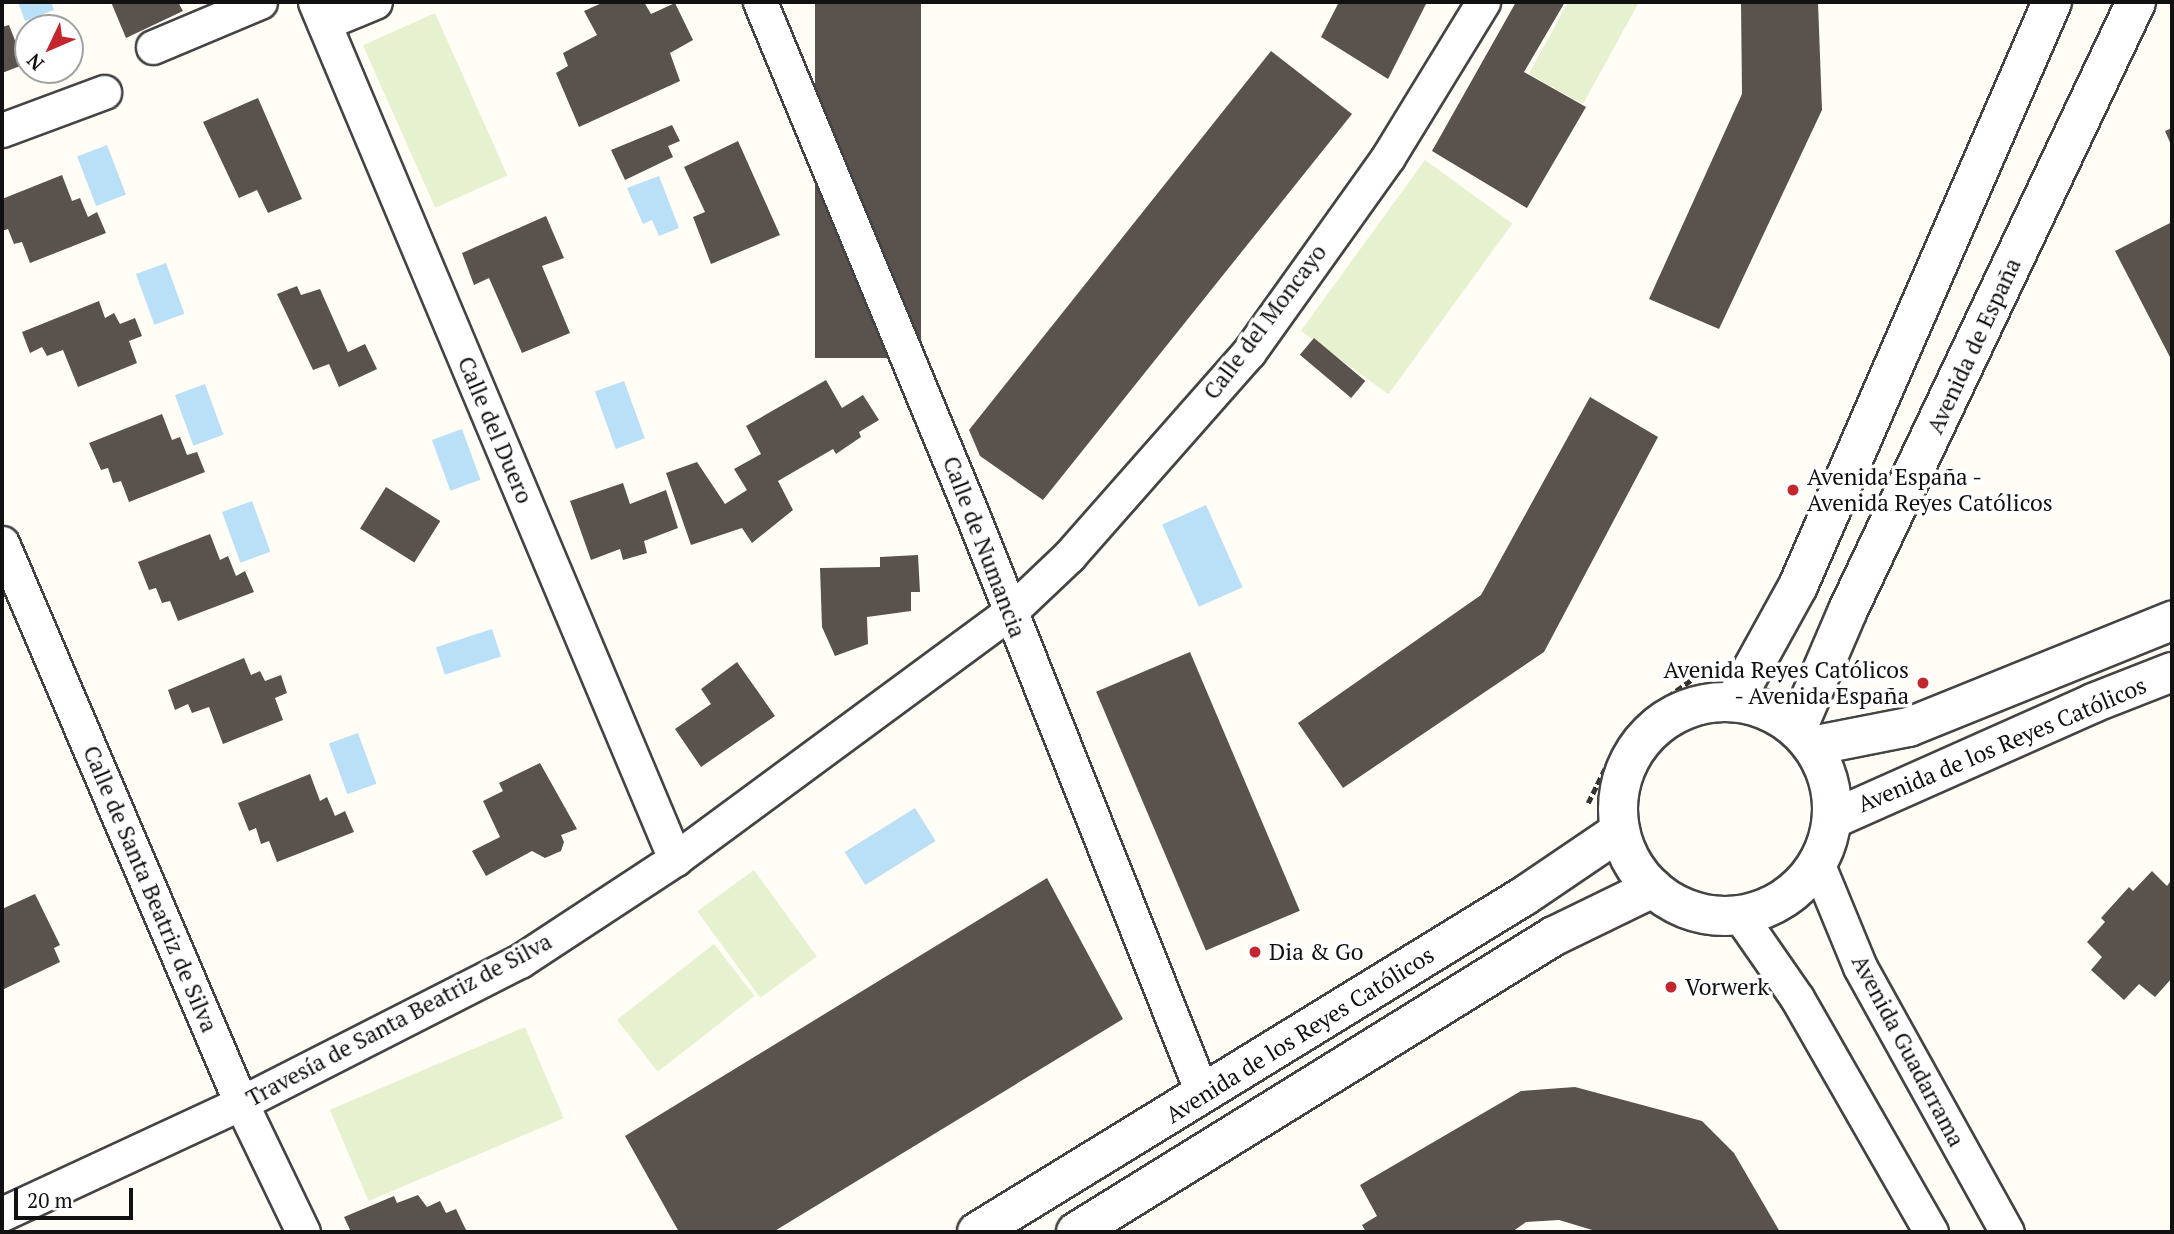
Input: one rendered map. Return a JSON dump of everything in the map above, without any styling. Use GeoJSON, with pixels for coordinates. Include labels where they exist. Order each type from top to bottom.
{"type":"FeatureCollection","features":[{"type":"Feature","properties":{"kind":"street"},"geometry":{"type":"LineString","coordinates":[[153,47],[260,2]]}},
{"type":"Feature","properties":{"kind":"street"},"geometry":{"type":"LineString","coordinates":[[319,12],[375,2]]}},
{"type":"Feature","properties":{"kind":"street","name":"Calle de Numancia"},"geometry":{"type":"LineString","coordinates":[[760,2],[972,514],[1203,1095]]}},
{"type":"Feature","properties":{"kind":"street","name":"Calle del Moncayo"},"geometry":{"type":"LineString","coordinates":[[1010,613],[1069,556],[1249,352],[1388,157],[1483,2]]}},
{"type":"Feature","properties":{"kind":"street"},"geometry":{"type":"LineString","coordinates":[[1734,702],[1798,586],[2052,2]]}},
{"type":"Feature","properties":{"kind":"street","name":"Avenida de España"},"geometry":{"type":"LineString","coordinates":[[1804,737],[1849,610],[2136,2]]}},
{"type":"Feature","properties":{"kind":"street","name":"Calle del Duero"},"geometry":{"type":"LineString","coordinates":[[319,12],[675,859]]}},
{"type":"Feature","properties":{"kind":"street"},"geometry":{"type":"LineString","coordinates":[[2,130],[104,92]]}},
{"type":"Feature","properties":{"kind":"street","name":"Calle de Santa Beatriz de Silva"},"geometry":{"type":"LineString","coordinates":[[2,543],[241,1103],[303,1232]]}},
{"type":"Feature","properties":{"kind":"street","name":"Travesía de Santa Beatriz de Silva"},"geometry":{"type":"LineString","coordinates":[[2,1214],[241,1103],[520,961],[675,859],[1010,613]]}},
{"type":"Feature","properties":{"kind":"street"},"geometry":{"type":"LineString","coordinates":[[1804,737],[1909,727],[2172,621]]}},
{"type":"Feature","properties":{"kind":"street","name":"Avenida de los Reyes Católicos"},"geometry":{"type":"LineString","coordinates":[[1832,819],[2093,703],[2172,672]]}},
{"type":"Feature","properties":{"kind":"street"},"geometry":{"type":"LineString","coordinates":[[1734,702],[1768,710],[1804,737],[1829,780],[1832,819],[1818,865],[1798,889],[1771,907],[1740,916],[1709,915],[1679,906],[1653,888],[1632,863],[1620,831],[1619,792],[1633,754],[1660,724],[1695,706],[1734,702]]}},
{"type":"Feature","properties":{"kind":"street","name":"Avenida de los Reyes Católicos"},"geometry":{"type":"LineString","coordinates":[[977,1232],[1524,896],[1620,831]]}},
{"type":"Feature","properties":{"kind":"street","name":"Avenida Guadarrama"},"geometry":{"type":"LineString","coordinates":[[1818,865],[1860,967],[2007,1232]]}},
{"type":"Feature","properties":{"kind":"street"},"geometry":{"type":"LineString","coordinates":[[1076,1232],[1554,936],[1653,888]]}},
{"type":"Feature","properties":{"kind":"street"},"geometry":{"type":"LineString","coordinates":[[1740,916],[1797,998],[1931,1232]]}},
{"type":"Feature","properties":{"kind":"green space"},"geometry":{"type":"Polygon","coordinates":[[[1568,2],[1639,2],[1583,104],[1529,74],[1568,2]]]}},
{"type":"Feature","properties":{"kind":"green space"},"geometry":{"type":"Polygon","coordinates":[[[435,13],[507,176],[435,208],[363,45],[435,13]]]}},
{"type":"Feature","properties":{"kind":"green space"},"geometry":{"type":"Polygon","coordinates":[[[1425,160],[1512,223],[1388,394],[1301,331],[1425,160]]]}},
{"type":"Feature","properties":{"kind":"green space"},"geometry":{"type":"Polygon","coordinates":[[[754,870],[817,957],[760,998],[697,911],[754,870]]]}},
{"type":"Feature","properties":{"kind":"green space"},"geometry":{"type":"Polygon","coordinates":[[[714,944],[755,996],[658,1072],[617,1020],[714,944]]]}},
{"type":"Feature","properties":{"kind":"green space"},"geometry":{"type":"Polygon","coordinates":[[[525,1027],[564,1118],[369,1201],[330,1110],[525,1027]]]}},
{"type":"Feature","properties":{"kind":"water"},"geometry":{"type":"Polygon","coordinates":[[[18,2],[51,2],[54,10],[43,14],[22,14],[18,2]]]}},
{"type":"Feature","properties":{"kind":"water"},"geometry":{"type":"Polygon","coordinates":[[[107,145],[126,194],[96,206],[77,156],[107,145]]]}},
{"type":"Feature","properties":{"kind":"water"},"geometry":{"type":"Polygon","coordinates":[[[659,176],[679,228],[659,236],[652,220],[643,224],[627,188],[659,176]]]}},
{"type":"Feature","properties":{"kind":"water"},"geometry":{"type":"Polygon","coordinates":[[[166,263],[184,314],[154,325],[136,274],[166,263]]]}},
{"type":"Feature","properties":{"kind":"water"},"geometry":{"type":"Polygon","coordinates":[[[624,381],[645,438],[616,449],[595,392],[624,381]]]}},
{"type":"Feature","properties":{"kind":"water"},"geometry":{"type":"Polygon","coordinates":[[[205,384],[223,435],[193,446],[175,395],[205,384]]]}},
{"type":"Feature","properties":{"kind":"water"},"geometry":{"type":"Polygon","coordinates":[[[462,429],[480,480],[450,491],[432,440],[462,429]]]}},
{"type":"Feature","properties":{"kind":"water"},"geometry":{"type":"Polygon","coordinates":[[[252,501],[270,552],[240,563],[222,512],[252,501]]]}},
{"type":"Feature","properties":{"kind":"water"},"geometry":{"type":"Polygon","coordinates":[[[1206,505],[1243,587],[1199,607],[1162,525],[1206,505]]]}},
{"type":"Feature","properties":{"kind":"water"},"geometry":{"type":"Polygon","coordinates":[[[492,629],[501,657],[445,675],[436,647],[492,629]]]}},
{"type":"Feature","properties":{"kind":"water"},"geometry":{"type":"Polygon","coordinates":[[[358,733],[376,784],[347,794],[329,744],[358,733]]]}},
{"type":"Feature","properties":{"kind":"water"},"geometry":{"type":"Polygon","coordinates":[[[915,808],[936,841],[865,885],[845,852],[915,808]]]}},
{"type":"Feature","properties":{"kind":"building"},"geometry":{"type":"Polygon","coordinates":[[[111,2],[178,2],[183,11],[126,38],[111,2]]]}},
{"type":"Feature","properties":{"kind":"building"},"geometry":{"type":"Polygon","coordinates":[[[604,2],[644,2],[651,14],[675,3],[693,40],[670,53],[680,81],[579,127],[556,73],[568,66],[563,53],[597,35],[584,11],[604,2]]]}},
{"type":"Feature","properties":{"kind":"building"},"geometry":{"type":"Polygon","coordinates":[[[815,2],[921,2],[921,358],[815,358],[815,2]]]}},
{"type":"Feature","properties":{"kind":"building"},"geometry":{"type":"Polygon","coordinates":[[[1339,2],[1427,2],[1388,79],[1321,37],[1339,2]]]}},
{"type":"Feature","properties":{"kind":"building"},"geometry":{"type":"Polygon","coordinates":[[[1516,2],[1565,2],[1524,72],[1586,107],[1527,208],[1432,151],[1516,2]]]}},
{"type":"Feature","properties":{"kind":"building"},"geometry":{"type":"Polygon","coordinates":[[[1741,2],[1818,2],[1822,110],[1719,329],[1649,299],[1742,94],[1741,2]]]}},
{"type":"Feature","properties":{"kind":"building"},"geometry":{"type":"Polygon","coordinates":[[[9,25],[14,38],[14,68],[2,73],[2,27],[9,25]]]}},
{"type":"Feature","properties":{"kind":"building"},"geometry":{"type":"Polygon","coordinates":[[[1271,51],[1352,114],[1043,500],[980,456],[969,430],[1271,51]]]}},
{"type":"Feature","properties":{"kind":"building"},"geometry":{"type":"Polygon","coordinates":[[[258,98],[302,199],[268,213],[257,190],[239,198],[203,122],[258,98]]]}},
{"type":"Feature","properties":{"kind":"building"},"geometry":{"type":"Polygon","coordinates":[[[672,125],[680,141],[668,146],[673,157],[625,180],[611,150],[672,125]]]}},
{"type":"Feature","properties":{"kind":"building"},"geometry":{"type":"Polygon","coordinates":[[[2172,128],[2172,147],[2165,131],[2172,128]]]}},
{"type":"Feature","properties":{"kind":"building"},"geometry":{"type":"Polygon","coordinates":[[[738,141],[780,235],[711,264],[693,217],[705,212],[684,167],[738,141]]]}},
{"type":"Feature","properties":{"kind":"building"},"geometry":{"type":"Polygon","coordinates":[[[62,175],[72,201],[80,198],[88,217],[97,212],[106,233],[30,263],[22,242],[14,244],[8,229],[2,231],[2,199],[62,175]]]}},
{"type":"Feature","properties":{"kind":"building"},"geometry":{"type":"Polygon","coordinates":[[[546,216],[564,258],[542,266],[570,333],[522,353],[489,278],[474,285],[462,253],[546,216]]]}},
{"type":"Feature","properties":{"kind":"building"},"geometry":{"type":"Polygon","coordinates":[[[2172,222],[2172,361],[2115,251],[2172,222]]]}},
{"type":"Feature","properties":{"kind":"building"},"geometry":{"type":"Polygon","coordinates":[[[297,286],[301,295],[320,289],[348,352],[365,344],[377,369],[339,387],[329,364],[313,370],[277,294],[297,286]]]}},
{"type":"Feature","properties":{"kind":"building"},"geometry":{"type":"Polygon","coordinates":[[[99,301],[105,318],[114,313],[120,324],[135,318],[142,336],[129,341],[137,363],[78,387],[63,350],[47,356],[42,347],[30,353],[22,332],[99,301]]]}},
{"type":"Feature","properties":{"kind":"building"},"geometry":{"type":"Polygon","coordinates":[[[1314,338],[1365,381],[1351,398],[1300,355],[1314,338]]]}},
{"type":"Feature","properties":{"kind":"building"},"geometry":{"type":"Polygon","coordinates":[[[826,380],[842,408],[863,395],[879,420],[859,432],[861,437],[836,454],[833,449],[778,481],[793,510],[752,543],[742,528],[691,545],[666,473],[697,462],[725,504],[747,490],[734,469],[761,454],[746,426],[826,380]]]}},
{"type":"Feature","properties":{"kind":"building"},"geometry":{"type":"Polygon","coordinates":[[[1590,397],[1658,437],[1544,652],[1343,788],[1298,723],[1481,595],[1590,397]]]}},
{"type":"Feature","properties":{"kind":"building"},"geometry":{"type":"Polygon","coordinates":[[[162,414],[172,440],[180,437],[187,455],[197,452],[205,472],[129,502],[121,481],[113,483],[108,468],[101,470],[89,443],[162,414]]]}},
{"type":"Feature","properties":{"kind":"building"},"geometry":{"type":"Polygon","coordinates":[[[623,483],[630,504],[666,490],[678,528],[644,541],[647,553],[623,560],[620,549],[591,560],[570,501],[623,483]]]}},
{"type":"Feature","properties":{"kind":"building"},"geometry":{"type":"Polygon","coordinates":[[[386,487],[440,521],[414,562],[360,529],[386,487]]]}},
{"type":"Feature","properties":{"kind":"building"},"geometry":{"type":"Polygon","coordinates":[[[210,534],[220,560],[228,556],[236,576],[245,571],[254,592],[178,621],[170,601],[162,603],[156,588],[149,590],[138,562],[210,534]]]}},
{"type":"Feature","properties":{"kind":"building"},"geometry":{"type":"Polygon","coordinates":[[[918,555],[920,592],[911,592],[911,611],[867,617],[868,644],[835,656],[822,627],[820,568],[880,567],[880,557],[918,555]]]}},
{"type":"Feature","properties":{"kind":"building"},"geometry":{"type":"Polygon","coordinates":[[[1190,652],[1300,911],[1206,951],[1096,692],[1190,652]]]}},
{"type":"Feature","properties":{"kind":"building"},"geometry":{"type":"Polygon","coordinates":[[[244,658],[251,675],[260,671],[265,681],[281,675],[287,693],[275,698],[283,720],[223,744],[209,707],[192,713],[188,704],[175,710],[168,690],[244,658]]]}},
{"type":"Feature","properties":{"kind":"building"},"geometry":{"type":"Polygon","coordinates":[[[737,662],[775,716],[701,767],[675,729],[711,704],[701,689],[737,662]]]}},
{"type":"Feature","properties":{"kind":"building"},"geometry":{"type":"Polygon","coordinates":[[[540,763],[577,829],[561,835],[564,842],[561,851],[545,858],[532,851],[486,876],[472,851],[500,837],[483,801],[503,791],[499,783],[540,763]]]}},
{"type":"Feature","properties":{"kind":"building"},"geometry":{"type":"Polygon","coordinates":[[[310,774],[320,801],[327,797],[335,816],[345,811],[354,832],[277,862],[269,841],[261,844],[256,828],[249,831],[238,803],[310,774]]]}},
{"type":"Feature","properties":{"kind":"building"},"geometry":{"type":"Polygon","coordinates":[[[2152,871],[2167,886],[2172,879],[2172,978],[2155,997],[2139,984],[2124,1000],[2091,970],[2102,957],[2087,942],[2105,922],[2101,918],[2129,887],[2133,891],[2152,871]]]}},
{"type":"Feature","properties":{"kind":"building"},"geometry":{"type":"Polygon","coordinates":[[[1047,878],[1123,1019],[773,1232],[679,1232],[625,1136],[1047,878]]]}},
{"type":"Feature","properties":{"kind":"building"},"geometry":{"type":"Polygon","coordinates":[[[35,894],[60,945],[54,948],[60,962],[2,990],[2,909],[35,894]]]}},
{"type":"Feature","properties":{"kind":"building"},"geometry":{"type":"Polygon","coordinates":[[[1575,1087],[1702,1121],[1734,1153],[1780,1232],[1599,1232],[1559,1220],[1526,1222],[1512,1232],[1366,1232],[1362,1225],[1377,1216],[1360,1185],[1521,1091],[1575,1087]]]}},
{"type":"Feature","properties":{"kind":"building"},"geometry":{"type":"Polygon","coordinates":[[[418,1195],[427,1207],[440,1201],[446,1213],[456,1209],[467,1232],[351,1232],[344,1217],[394,1196],[397,1203],[418,1195]]]}},
{"type":"Feature","properties":{"kind":"place","name":"Avenida España - Avenida Reyes Católicos"},"geometry":{"type":"Point","coordinates":[1793,490]}},
{"type":"Feature","properties":{"kind":"place","name":"Avenida Reyes Católicos - Avenida España"},"geometry":{"type":"Point","coordinates":[1923,683]}},
{"type":"Feature","properties":{"kind":"place","name":"Dia & Go"},"geometry":{"type":"Point","coordinates":[1255,952]}},
{"type":"Feature","properties":{"kind":"place","name":"Vorwerk"},"geometry":{"type":"Point","coordinates":[1671,987]}}]}
